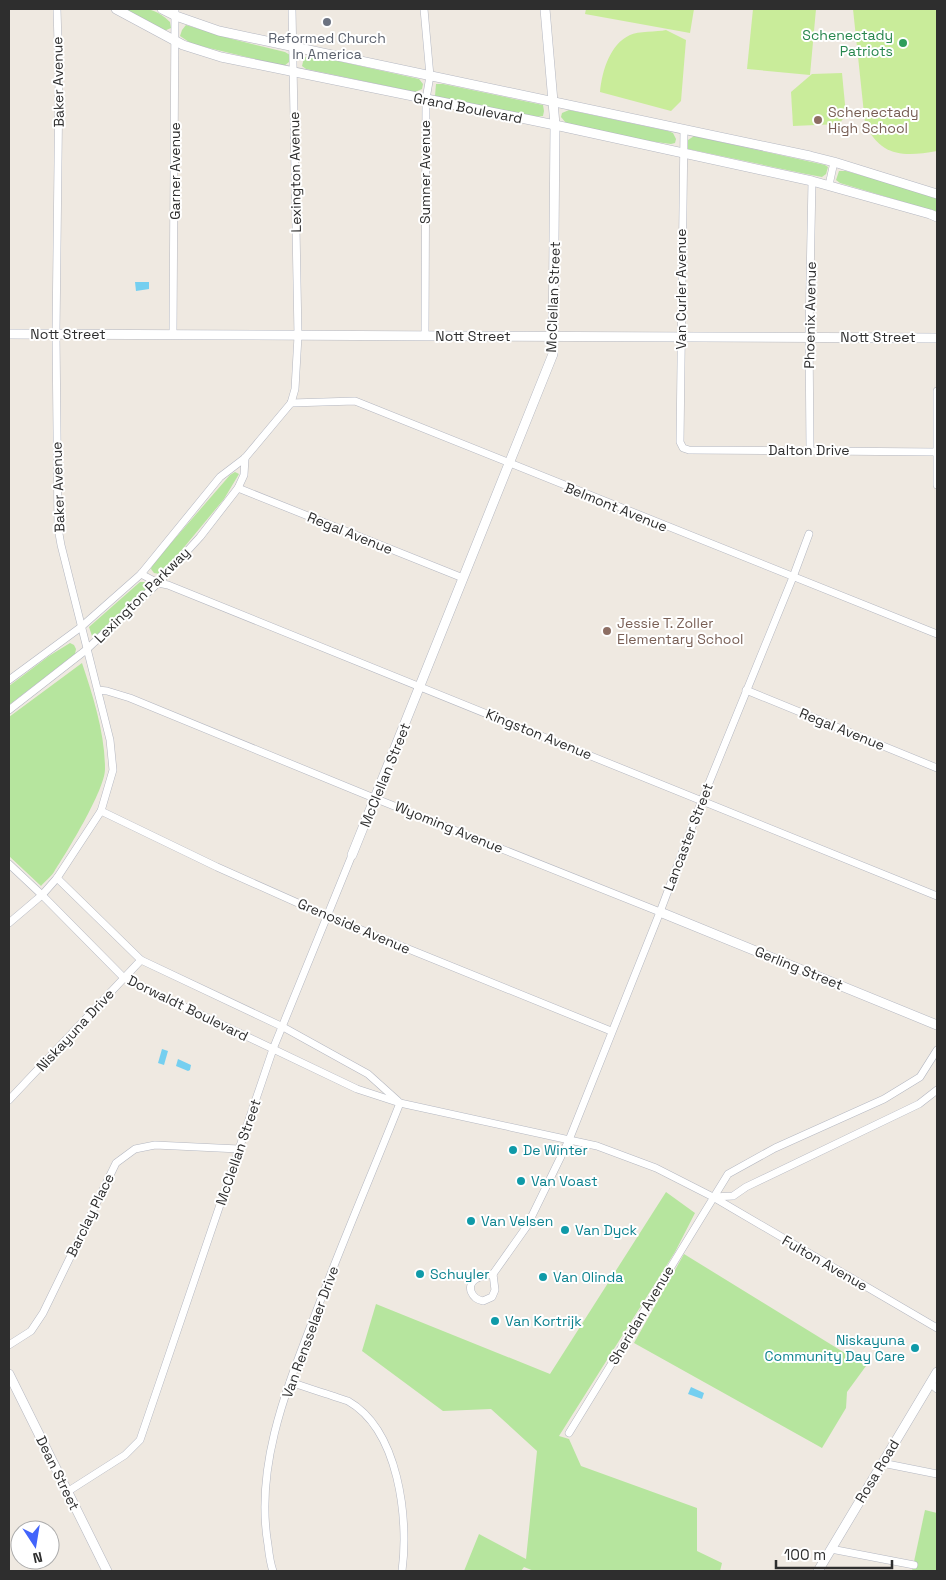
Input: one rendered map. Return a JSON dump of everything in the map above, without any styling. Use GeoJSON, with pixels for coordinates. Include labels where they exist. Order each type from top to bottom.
{"type":"FeatureCollection","features":[{"type":"Feature","properties":{"kind":"street","name":"Baker Avenue"},"geometry":{"type":"LineString","coordinates":[[9,923],[42,895],[57,878],[101,811],[113,770],[110,740],[60,545],[58,528],[56,334],[59,77],[57,9]]}},
{"type":"Feature","properties":{"kind":"street","name":"Grand Boulevard"},"geometry":{"type":"LineString","coordinates":[[116,9],[183,45],[221,57],[812,180],[937,217]]}},
{"type":"Feature","properties":{"kind":"street","name":"Grand Boulevard"},"geometry":{"type":"LineString","coordinates":[[162,9],[175,12],[219,30],[293,47],[834,162],[937,194]]}},
{"type":"Feature","properties":{"kind":"street","name":"Lexington Avenue"},"geometry":{"type":"LineString","coordinates":[[292,9],[298,336]]}},
{"type":"Feature","properties":{"kind":"street","name":"Sumner Avenue"},"geometry":{"type":"LineString","coordinates":[[424,9],[430,76],[426,99],[425,336]]}},
{"type":"Feature","properties":{"kind":"street","name":"McClellan Street"},"geometry":{"type":"LineString","coordinates":[[67,1492],[125,1455],[140,1440],[273,1049],[376,798],[553,354],[555,125],[545,9]]}},
{"type":"Feature","properties":{"kind":"street","name":"Garner Avenue"},"geometry":{"type":"LineString","coordinates":[[174,334],[175,12]]}},
{"type":"Feature","properties":{"kind":"street","name":"Van Curler Avenue"},"geometry":{"type":"LineString","coordinates":[[684,129],[682,153],[680,442],[684,448]]}},
{"type":"Feature","properties":{"kind":"street"},"geometry":{"type":"LineString","coordinates":[[829,185],[834,162]]}},
{"type":"Feature","properties":{"kind":"street","name":"Phoenix Avenue"},"geometry":{"type":"LineString","coordinates":[[810,450],[809,337],[812,180]]}},
{"type":"Feature","properties":{"kind":"street","name":"Nott Street"},"geometry":{"type":"LineString","coordinates":[[9,334],[937,338]]}},
{"type":"Feature","properties":{"kind":"street","name":"Lexington Parkway"},"geometry":{"type":"LineString","coordinates":[[9,680],[81,627],[141,574],[220,477],[245,458],[291,403],[295,389],[298,336]]}},
{"type":"Feature","properties":{"kind":"street"},"geometry":{"type":"LineString","coordinates":[[937,391],[937,485]]}},
{"type":"Feature","properties":{"kind":"street","name":"Belmont Avenue"},"geometry":{"type":"LineString","coordinates":[[291,403],[354,401],[937,634]]}},
{"type":"Feature","properties":{"kind":"street","name":"Dalton Drive"},"geometry":{"type":"LineString","coordinates":[[684,448],[689,450],[936,452]]}},
{"type":"Feature","properties":{"kind":"street","name":"Lexington Parkway"},"geometry":{"type":"LineString","coordinates":[[9,710],[86,650],[158,583],[200,537],[238,488],[244,475],[245,458]]}},
{"type":"Feature","properties":{"kind":"street","name":"Regal Avenue"},"geometry":{"type":"LineString","coordinates":[[238,488],[463,578]]}},
{"type":"Feature","properties":{"kind":"street","name":"Lancaster Street"},"geometry":{"type":"LineString","coordinates":[[492,1274],[527,1226],[569,1140],[660,912],[702,800],[809,534]]}},
{"type":"Feature","properties":{"kind":"street","name":"Kingston Avenue"},"geometry":{"type":"LineString","coordinates":[[141,574],[158,583],[168,585],[420,686],[937,896]]}},
{"type":"Feature","properties":{"kind":"street","name":"Wyoming Avenue"},"geometry":{"type":"LineString","coordinates":[[98,690],[130,698],[660,912]]}},
{"type":"Feature","properties":{"kind":"street","name":"Regal Avenue"},"geometry":{"type":"LineString","coordinates":[[746,690],[937,768]]}},
{"type":"Feature","properties":{"kind":"street","name":"Grenoside Avenue"},"geometry":{"type":"LineString","coordinates":[[101,811],[217,867],[327,916],[611,1032]]}},
{"type":"Feature","properties":{"kind":"street","name":"Dorwaldt Boulevard"},"geometry":{"type":"LineString","coordinates":[[9,864],[124,978],[357,1089],[400,1103],[597,1146],[656,1168],[713,1197]]}},
{"type":"Feature","properties":{"kind":"street","name":"Dorwaldt Boulevard"},"geometry":{"type":"LineString","coordinates":[[57,878],[141,960],[283,1027],[368,1074],[400,1103]]}},
{"type":"Feature","properties":{"kind":"street","name":"Gerling Street"},"geometry":{"type":"LineString","coordinates":[[660,912],[937,1024]]}},
{"type":"Feature","properties":{"kind":"street","name":"Niskayuna Drive"},"geometry":{"type":"LineString","coordinates":[[9,1100],[141,960]]}},
{"type":"Feature","properties":{"kind":"street","name":"Sheridan Avenue"},"geometry":{"type":"LineString","coordinates":[[569,1433],[728,1174],[775,1148],[884,1099],[920,1077],[937,1050]]}},
{"type":"Feature","properties":{"kind":"street"},"geometry":{"type":"LineString","coordinates":[[713,1197],[733,1196],[746,1187],[919,1104],[937,1090]]}},
{"type":"Feature","properties":{"kind":"street","name":"Van Rensselaer Drive"},"geometry":{"type":"LineString","coordinates":[[273,1571],[266,1533],[264,1493],[269,1453],[290,1382],[328,1280],[400,1103]]}},
{"type":"Feature","properties":{"kind":"street","name":"Barclay Place"},"geometry":{"type":"LineString","coordinates":[[9,1345],[31,1331],[43,1313],[116,1163],[134,1149],[155,1145],[239,1149]]}},
{"type":"Feature","properties":{"kind":"street","name":"Fulton Avenue"},"geometry":{"type":"LineString","coordinates":[[713,1197],[937,1328]]}},
{"type":"Feature","properties":{"kind":"street","name":"Rosa Road"},"geometry":{"type":"LineString","coordinates":[[818,1571],[882,1463],[934,1386],[937,1372]]}},
{"type":"Feature","properties":{"kind":"street","name":"Dean Street"},"geometry":{"type":"LineString","coordinates":[[9,1374],[107,1571]]}},
{"type":"Feature","properties":{"kind":"street"},"geometry":{"type":"LineString","coordinates":[[290,1382],[348,1401],[369,1418],[387,1445],[396,1472],[401,1501],[405,1550],[402,1571]]}},
{"type":"Feature","properties":{"kind":"street"},"geometry":{"type":"LineString","coordinates":[[882,1463],[937,1474]]}},
{"type":"Feature","properties":{"kind":"street"},"geometry":{"type":"LineString","coordinates":[[831,1549],[914,1565]]}},
{"type":"Feature","properties":{"kind":"green space"},"geometry":{"type":"Polygon","coordinates":[[[123,9],[143,9],[159,13],[170,22],[171,28],[164,31],[123,9]]]}},
{"type":"Feature","properties":{"kind":"green space"},"geometry":{"type":"Polygon","coordinates":[[[586,9],[694,9],[690,33],[585,14],[586,9]]]}},
{"type":"Feature","properties":{"kind":"green space"},"geometry":{"type":"Polygon","coordinates":[[[753,9],[816,9],[810,75],[747,69],[753,9]]]}},
{"type":"Feature","properties":{"kind":"green space"},"geometry":{"type":"Polygon","coordinates":[[[853,9],[937,9],[937,151],[914,154],[894,152],[878,143],[871,134],[865,123],[853,9]]]}},
{"type":"Feature","properties":{"kind":"green space"},"geometry":{"type":"Polygon","coordinates":[[[186,25],[285,52],[290,55],[289,62],[284,66],[192,44],[180,36],[186,25]]]}},
{"type":"Feature","properties":{"kind":"green space"},"geometry":{"type":"Polygon","coordinates":[[[666,30],[686,40],[681,101],[671,111],[600,92],[608,59],[612,51],[623,39],[633,34],[666,30]]]}},
{"type":"Feature","properties":{"kind":"green space"},"geometry":{"type":"Polygon","coordinates":[[[311,55],[419,79],[423,84],[422,89],[415,92],[306,69],[302,66],[304,58],[311,55]]]}},
{"type":"Feature","properties":{"kind":"green space"},"geometry":{"type":"Polygon","coordinates":[[[842,73],[846,115],[839,124],[793,126],[791,92],[812,74],[842,73]]]}},
{"type":"Feature","properties":{"kind":"green space"},"geometry":{"type":"Polygon","coordinates":[[[436,84],[543,105],[543,116],[535,117],[435,96],[436,84]]]}},
{"type":"Feature","properties":{"kind":"green space"},"geometry":{"type":"Polygon","coordinates":[[[569,110],[668,131],[673,133],[676,139],[675,143],[642,140],[566,123],[561,117],[562,113],[569,110]]]}},
{"type":"Feature","properties":{"kind":"green space"},"geometry":{"type":"Polygon","coordinates":[[[694,136],[828,167],[826,174],[822,177],[688,149],[688,140],[694,136]]]}},
{"type":"Feature","properties":{"kind":"green space"},"geometry":{"type":"Polygon","coordinates":[[[839,171],[846,171],[914,190],[937,199],[937,214],[927,209],[840,183],[836,180],[839,171]]]}},
{"type":"Feature","properties":{"kind":"green space"},"geometry":{"type":"Polygon","coordinates":[[[235,472],[239,474],[224,499],[166,569],[160,574],[154,573],[151,569],[152,565],[230,475],[235,472]]]}},
{"type":"Feature","properties":{"kind":"green space"},"geometry":{"type":"Polygon","coordinates":[[[140,582],[145,582],[147,585],[145,590],[96,636],[92,636],[89,627],[140,582]]]}},
{"type":"Feature","properties":{"kind":"green space"},"geometry":{"type":"Polygon","coordinates":[[[70,643],[76,649],[75,654],[9,705],[9,686],[70,643]]]}},
{"type":"Feature","properties":{"kind":"green space"},"geometry":{"type":"Polygon","coordinates":[[[82,663],[101,728],[105,769],[99,791],[76,836],[53,874],[41,886],[9,856],[9,717],[82,663]]]}},
{"type":"Feature","properties":{"kind":"green space"},"geometry":{"type":"Polygon","coordinates":[[[666,1192],[695,1213],[675,1252],[559,1436],[569,1439],[581,1466],[697,1508],[697,1551],[722,1563],[720,1571],[534,1571],[524,1567],[521,1571],[464,1571],[479,1534],[526,1559],[537,1451],[491,1409],[443,1411],[362,1351],[376,1304],[550,1374],[666,1192]]]}},
{"type":"Feature","properties":{"kind":"green space"},"geometry":{"type":"Polygon","coordinates":[[[684,1254],[866,1366],[847,1392],[846,1408],[822,1448],[634,1343],[684,1254]]]}},
{"type":"Feature","properties":{"kind":"green space"},"geometry":{"type":"Polygon","coordinates":[[[925,1510],[937,1513],[937,1571],[912,1571],[925,1510]]]}},
{"type":"Feature","properties":{"kind":"water"},"geometry":{"type":"Polygon","coordinates":[[[135,282],[149,282],[149,289],[136,291],[135,282]]]}},
{"type":"Feature","properties":{"kind":"water"},"geometry":{"type":"Polygon","coordinates":[[[162,1049],[168,1051],[164,1065],[158,1063],[162,1049]]]}},
{"type":"Feature","properties":{"kind":"water"},"geometry":{"type":"Polygon","coordinates":[[[178,1059],[191,1065],[190,1070],[188,1071],[176,1066],[178,1059]]]}},
{"type":"Feature","properties":{"kind":"water"},"geometry":{"type":"Polygon","coordinates":[[[691,1387],[704,1393],[702,1399],[688,1394],[691,1387]]]}},
{"type":"Feature","properties":{"kind":"place","name":"Reformed Church In America"},"geometry":{"type":"Point","coordinates":[327,22]}},
{"type":"Feature","properties":{"kind":"place","name":"Schenectady Patriots"},"geometry":{"type":"Point","coordinates":[903,43]}},
{"type":"Feature","properties":{"kind":"place","name":"Schenectady High School"},"geometry":{"type":"Point","coordinates":[818,120]}},
{"type":"Feature","properties":{"kind":"place","name":"Jessie T. Zoller Elementary School"},"geometry":{"type":"Point","coordinates":[607,631]}},
{"type":"Feature","properties":{"kind":"place","name":"De Winter"},"geometry":{"type":"Point","coordinates":[513,1150]}},
{"type":"Feature","properties":{"kind":"place","name":"Van Voast"},"geometry":{"type":"Point","coordinates":[521,1181]}},
{"type":"Feature","properties":{"kind":"place","name":"Van Velsen"},"geometry":{"type":"Point","coordinates":[471,1221]}},
{"type":"Feature","properties":{"kind":"place","name":"Van Dyck"},"geometry":{"type":"Point","coordinates":[565,1230]}},
{"type":"Feature","properties":{"kind":"place","name":"Schuyler"},"geometry":{"type":"Point","coordinates":[420,1274]}},
{"type":"Feature","properties":{"kind":"place","name":"Van Olinda"},"geometry":{"type":"Point","coordinates":[543,1277]}},
{"type":"Feature","properties":{"kind":"place","name":"Van Kortrijk"},"geometry":{"type":"Point","coordinates":[495,1321]}},
{"type":"Feature","properties":{"kind":"place","name":"Niskayuna Community Day Care"},"geometry":{"type":"Point","coordinates":[915,1348]}}]}
